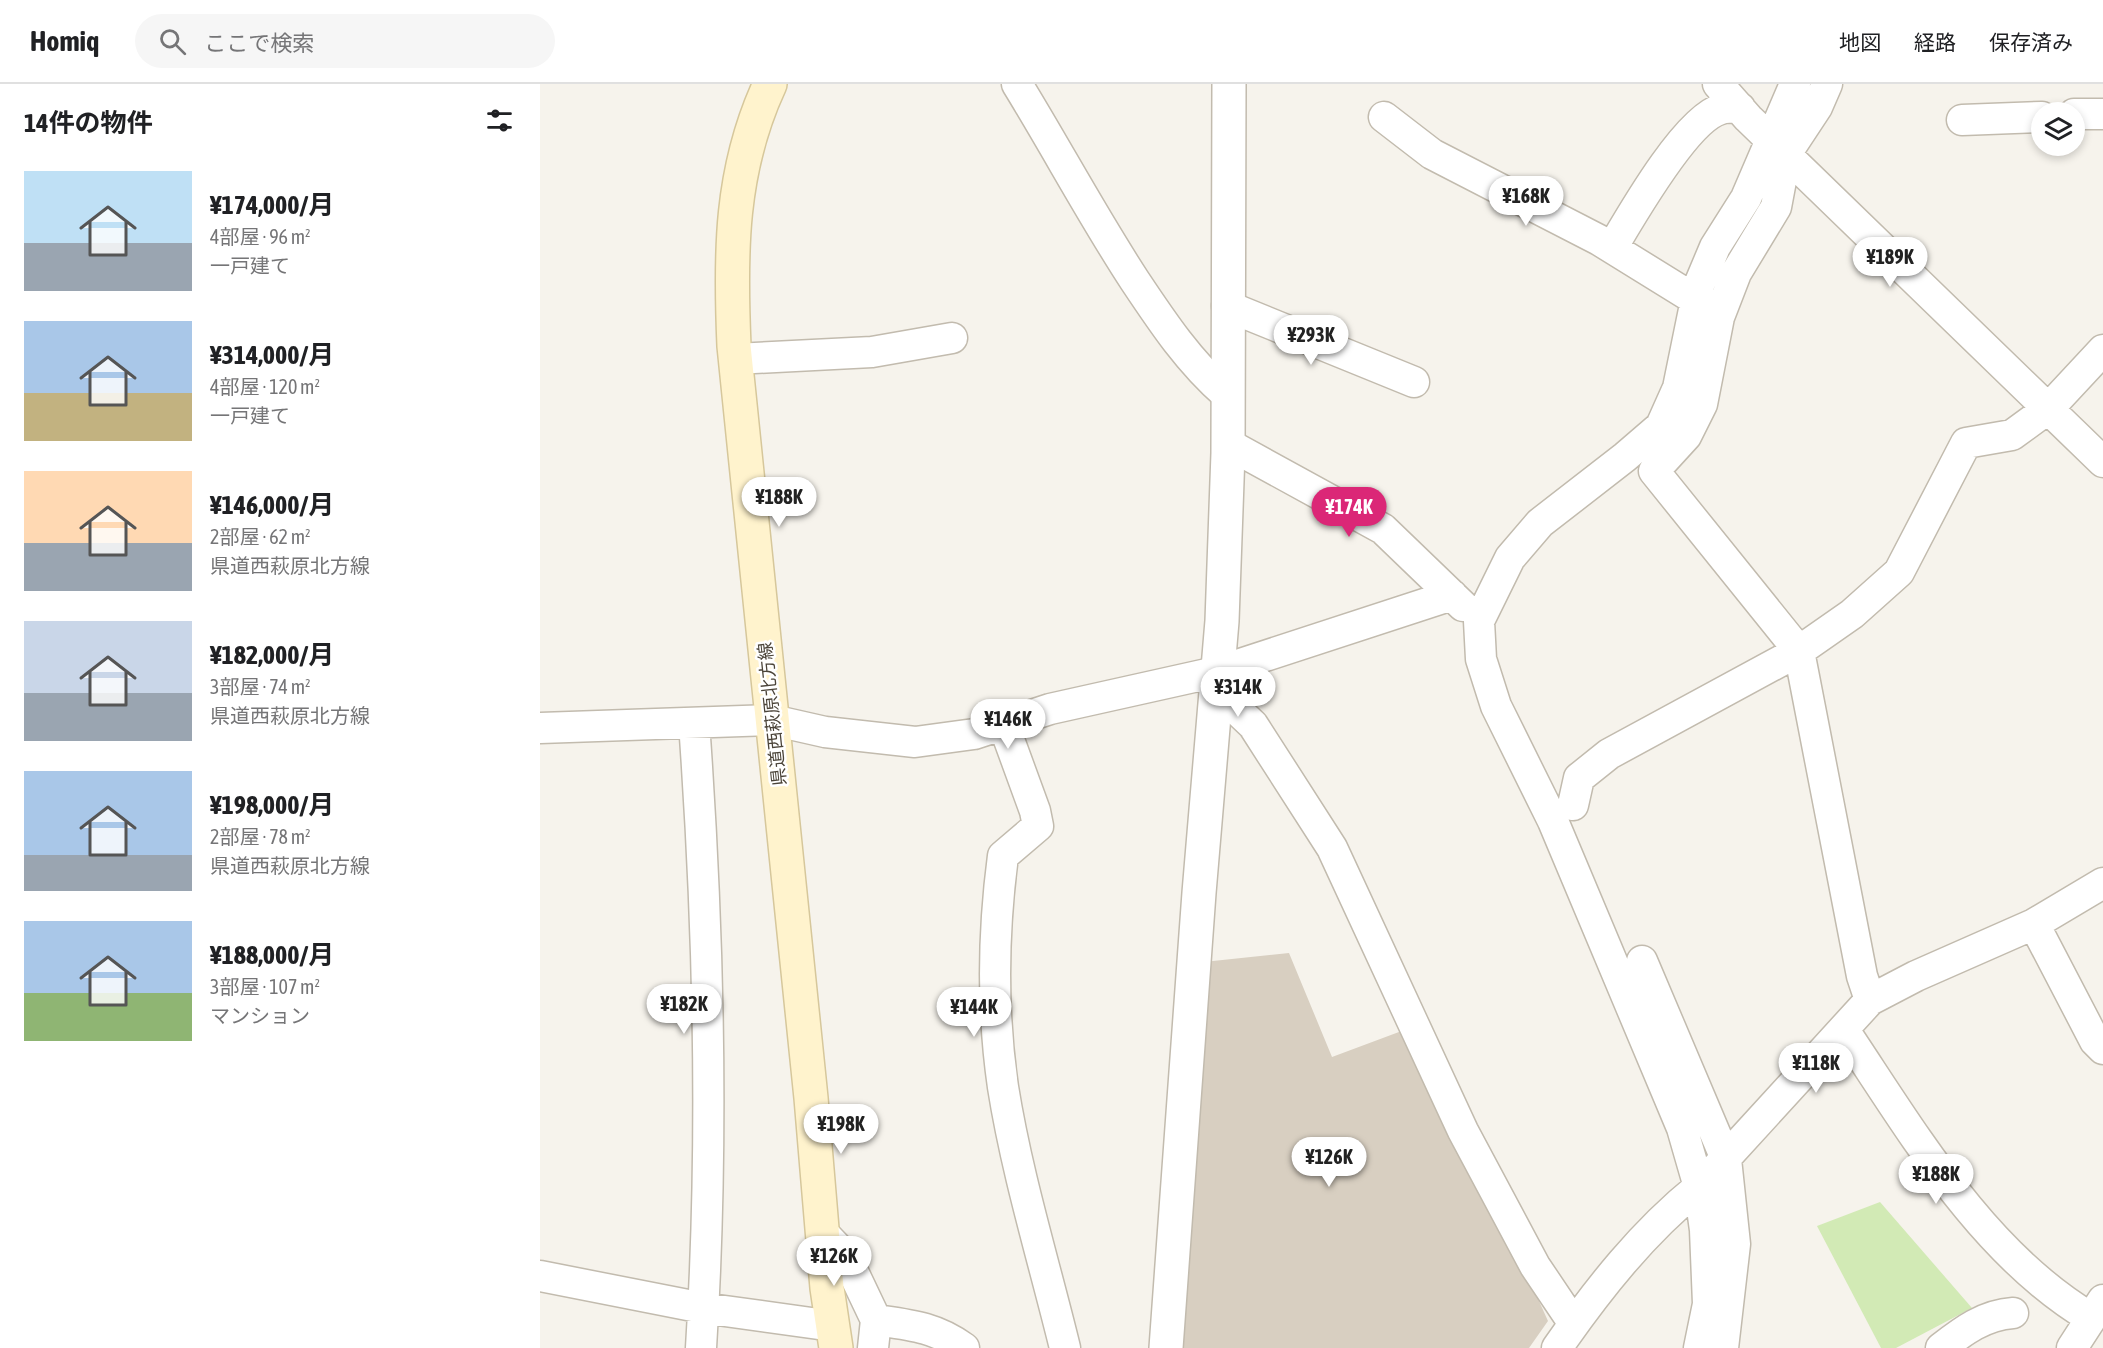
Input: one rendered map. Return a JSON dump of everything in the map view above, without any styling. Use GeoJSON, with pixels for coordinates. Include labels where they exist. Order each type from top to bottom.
{"type":"FeatureCollection","features":[{"type":"Feature","properties":{"kind":"main road","name":"県道西萩原北方線"},"geometry":{"type":"LineString","coordinates":[[770,84],[745,150],[734,206],[731,281],[735,359],[834,1337]]}},
{"type":"Feature","properties":{"kind":"street"},"geometry":{"type":"LineString","coordinates":[[1017,84],[1103,232],[1167,330],[1202,373],[1227,395]]}},
{"type":"Feature","properties":{"kind":"street"},"geometry":{"type":"LineString","coordinates":[[1166,1348],[1222,621],[1228,444],[1229,84]]}},
{"type":"Feature","properties":{"kind":"street"},"geometry":{"type":"LineString","coordinates":[[1718,84],[1778,146],[2103,462]]}},
{"type":"Feature","properties":{"kind":"street"},"geometry":{"type":"LineString","coordinates":[[1795,84],[1778,146],[1776,207],[1736,273],[1719,317],[1702,404],[1686,436],[1654,471],[1799,651],[1862,976],[1870,1000]]}},
{"type":"Feature","properties":{"kind":"street"},"geometry":{"type":"LineString","coordinates":[[1699,1348],[1708,1304],[1705,1230],[1699,1187],[1682,1128],[1558,832],[1496,706],[1481,659],[1479,621],[1510,558],[1540,523],[1661,426],[1678,388],[1699,285],[1707,266],[1778,146],[1817,107],[1827,84]]}},
{"type":"Feature","properties":{"kind":"street"},"geometry":{"type":"LineString","coordinates":[[1612,248],[1639,201],[1672,154],[1706,118],[1721,108],[1740,108]]}},
{"type":"Feature","properties":{"kind":"street"},"geometry":{"type":"LineString","coordinates":[[2085,114],[2103,114]]}},
{"type":"Feature","properties":{"kind":"street"},"geometry":{"type":"LineString","coordinates":[[1384,117],[1432,154],[1537,206],[1612,248],[1696,300]]}},
{"type":"Feature","properties":{"kind":"street"},"geometry":{"type":"LineString","coordinates":[[1962,120],[2031,117]]}},
{"type":"Feature","properties":{"kind":"street"},"geometry":{"type":"LineString","coordinates":[[1227,306],[1414,382]]}},
{"type":"Feature","properties":{"kind":"street"},"geometry":{"type":"LineString","coordinates":[[735,359],[872,352],[952,338]]}},
{"type":"Feature","properties":{"kind":"street"},"geometry":{"type":"LineString","coordinates":[[1573,805],[1580,778],[1609,754],[1799,651],[1852,614],[1899,572],[1966,443],[2012,435],[2049,408],[2103,350]]}},
{"type":"Feature","properties":{"kind":"street"},"geometry":{"type":"LineString","coordinates":[[1228,444],[1383,530],[1479,621]]}},
{"type":"Feature","properties":{"kind":"street"},"geometry":{"type":"LineString","coordinates":[[540,728],[772,720],[825,732],[915,742],[974,734],[1050,709],[1216,681],[1452,595]]}},
{"type":"Feature","properties":{"kind":"street"},"geometry":{"type":"LineString","coordinates":[[1216,681],[1253,725],[1332,848],[1463,1131],[1535,1266],[1574,1324]]}},
{"type":"Feature","properties":{"kind":"street"},"geometry":{"type":"LineString","coordinates":[[694,723],[707,981],[708,1131],[701,1348]]}},
{"type":"Feature","properties":{"kind":"street"},"geometry":{"type":"LineString","coordinates":[[1004,726],[1035,811],[1038,826],[1002,856],[997,901],[996,1021],[1003,1087],[1014,1143],[1065,1348]]}},
{"type":"Feature","properties":{"kind":"street"},"geometry":{"type":"LineString","coordinates":[[1557,1348],[1626,1258],[1672,1208],[1699,1187],[1726,1159],[1870,1000],[1916,976],[2034,924],[2103,884]]}},
{"type":"Feature","properties":{"kind":"street"},"geometry":{"type":"LineString","coordinates":[[2034,924],[2096,1041],[2103,1049]]}},
{"type":"Feature","properties":{"kind":"street"},"geometry":{"type":"LineString","coordinates":[[1642,961],[1726,1159],[1735,1244],[1723,1348]]}},
{"type":"Feature","properties":{"kind":"street"},"geometry":{"type":"LineString","coordinates":[[1844,1030],[1946,1180],[2001,1245],[2068,1304],[2097,1309],[2073,1348]]}},
{"type":"Feature","properties":{"kind":"street"},"geometry":{"type":"LineString","coordinates":[[822,1232],[846,1257],[875,1334],[915,1325],[942,1333],[964,1348]]}},
{"type":"Feature","properties":{"kind":"street"},"geometry":{"type":"LineString","coordinates":[[540,1276],[834,1337]]}},
{"type":"Feature","properties":{"kind":"street"},"geometry":{"type":"LineString","coordinates":[[1941,1348],[1969,1326],[2001,1314],[2013,1313]]}},
{"type":"Feature","properties":{"kind":"green space"},"geometry":{"type":"Polygon","coordinates":[[[1880,1202],[1972,1308],[1896,1348],[1881,1348],[1817,1226],[1880,1202]]]}},
{"type":"Feature","properties":{"kind":"building"},"geometry":{"type":"Polygon","coordinates":[[[1289,953],[1332,1057],[1415,1026],[1548,1321],[1529,1348],[1170,1348],[1194,963],[1289,953]]]}}]}
